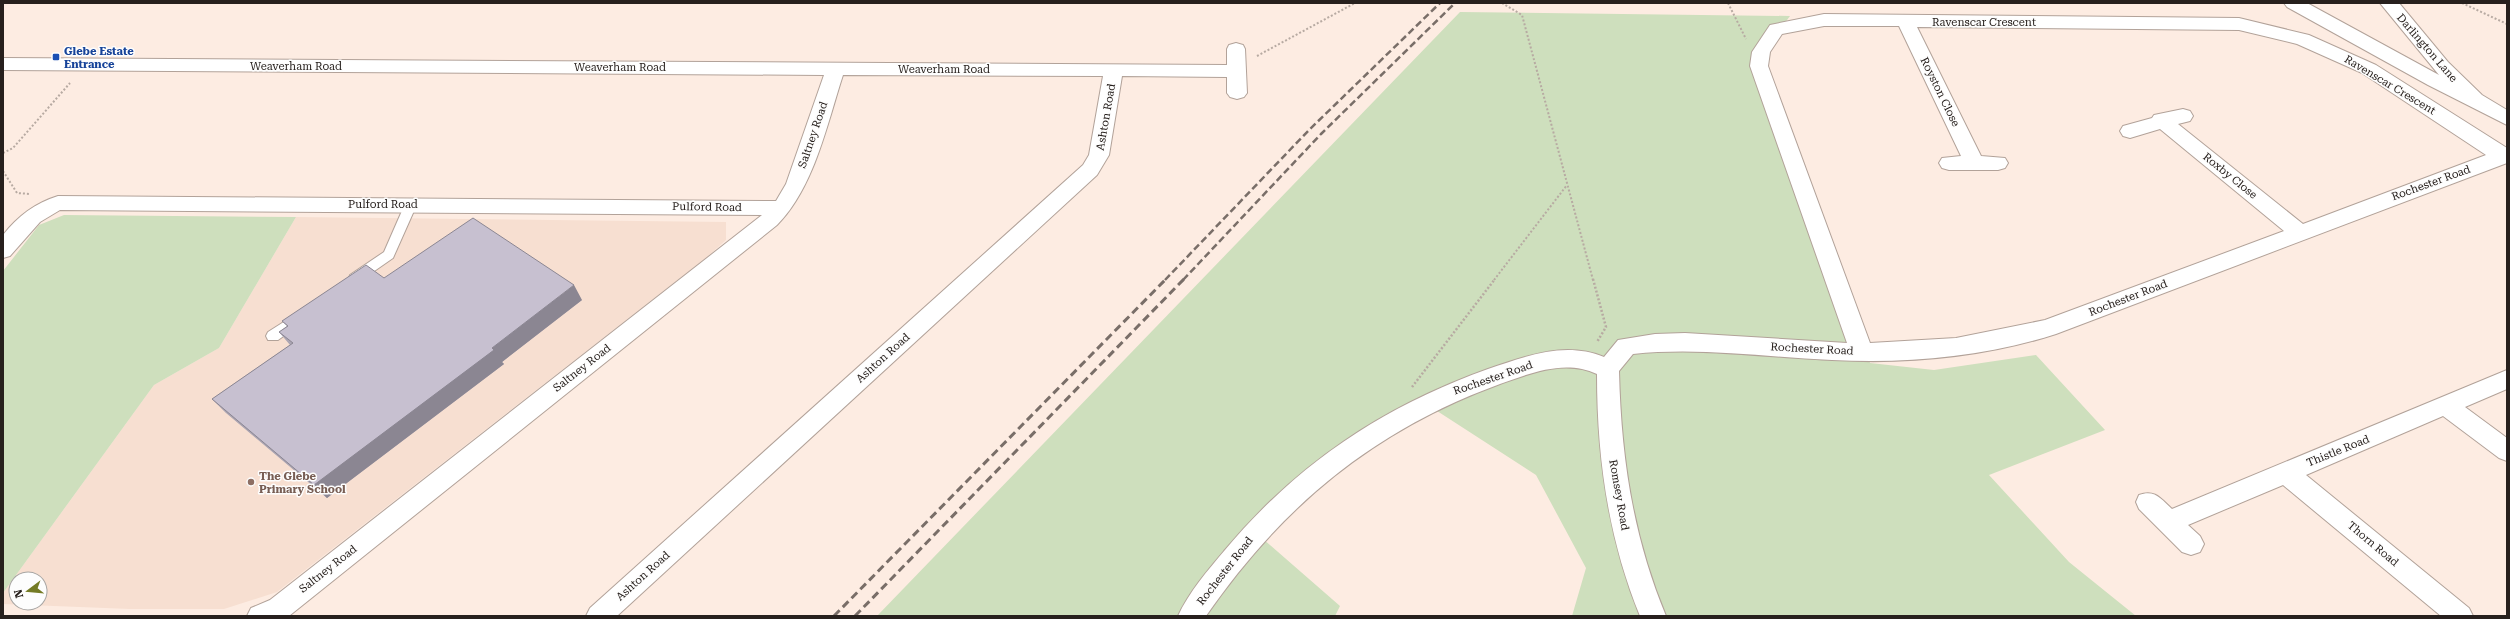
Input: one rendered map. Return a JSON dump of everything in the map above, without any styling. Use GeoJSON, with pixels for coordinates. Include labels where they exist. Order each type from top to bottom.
{"type":"FeatureCollection","features":[{"type":"Feature","properties":{"kind":"street"},"geometry":{"type":"LineString","coordinates":[[2293,3],[2435,82],[2475,100]]}},
{"type":"Feature","properties":{"kind":"street","name":"Darlington Lane"},"geometry":{"type":"LineString","coordinates":[[2389,3],[2441,66],[2475,100],[2507,118]]}},
{"type":"Feature","properties":{"kind":"street","name":"Ravenscar Crescent"},"geometry":{"type":"LineString","coordinates":[[1862,352],[1758,66],[1761,52],[1776,29],[1824,20],[1906,22],[2239,24],[2303,39],[2369,69],[2505,156]]}},
{"type":"Feature","properties":{"kind":"street","name":"Royston Close"},"geometry":{"type":"LineString","coordinates":[[1906,22],[1974,163]]}},
{"type":"Feature","properties":{"kind":"street","name":"Weaverham Road"},"geometry":{"type":"LineString","coordinates":[[3,64],[1114,70],[1236,62]]}},
{"type":"Feature","properties":{"kind":"street"},"geometry":{"type":"LineString","coordinates":[[1236,62],[1237,92]]}},
{"type":"Feature","properties":{"kind":"street","name":"Saltney Road"},"geometry":{"type":"LineString","coordinates":[[260,616],[279,608],[760,228],[782,208],[796,184],[836,68]]}},
{"type":"Feature","properties":{"kind":"street","name":"Ashton Road"},"geometry":{"type":"LineString","coordinates":[[599,616],[1090,170],[1099,155],[1114,70]]}},
{"type":"Feature","properties":{"kind":"street"},"geometry":{"type":"LineString","coordinates":[[2130,131],[2161,120],[2183,116]]}},
{"type":"Feature","properties":{"kind":"street","name":"Roxby Close"},"geometry":{"type":"LineString","coordinates":[[2161,120],[2299,232]]}},
{"type":"Feature","properties":{"kind":"street","name":"Rochester Road"},"geometry":{"type":"LineString","coordinates":[[1191,616],[1209,588],[1257,530],[1298,490],[1345,451],[1376,430],[1441,396],[1484,379],[1539,363],[1566,358],[1585,359],[1608,369],[1626,346],[1661,341],[1862,352],[1944,350],[1996,342],[2048,328],[2299,232],[2505,156]]}},
{"type":"Feature","properties":{"kind":"street"},"geometry":{"type":"LineString","coordinates":[[1949,163],[1998,163]]}},
{"type":"Feature","properties":{"kind":"street","name":"Pulford Road"},"geometry":{"type":"LineString","coordinates":[[3,250],[24,223],[38,211],[58,203],[410,204],[782,208]]}},
{"type":"Feature","properties":{"kind":"street","name":"Romsey Road"},"geometry":{"type":"LineString","coordinates":[[1608,369],[1608,413],[1614,481],[1625,533],[1643,595],[1653,616]]}},
{"type":"Feature","properties":{"kind":"street","name":"Thistle Road"},"geometry":{"type":"LineString","coordinates":[[2168,522],[2507,380]]}},
{"type":"Feature","properties":{"kind":"street"},"geometry":{"type":"LineString","coordinates":[[2447,406],[2507,450]]}},
{"type":"Feature","properties":{"kind":"street","name":"Thorn Road"},"geometry":{"type":"LineString","coordinates":[[2286,473],[2460,616]]}},
{"type":"Feature","properties":{"kind":"street"},"geometry":{"type":"LineString","coordinates":[[2148,502],[2191,544]]}},
{"type":"Feature","properties":{"kind":"lane"},"geometry":{"type":"LineString","coordinates":[[344,286],[389,254],[410,204]]}},
{"type":"Feature","properties":{"kind":"lane"},"geometry":{"type":"LineString","coordinates":[[273,336],[312,309]]}},
{"type":"Feature","properties":{"kind":"path"},"geometry":{"type":"LineString","coordinates":[[1236,62],[1355,3]]}},
{"type":"Feature","properties":{"kind":"path"},"geometry":{"type":"LineString","coordinates":[[1502,3],[1522,15],[1606,327],[1585,359]]}},
{"type":"Feature","properties":{"kind":"path"},"geometry":{"type":"LineString","coordinates":[[1728,3],[1751,49],[1761,52]]}},
{"type":"Feature","properties":{"kind":"path"},"geometry":{"type":"LineString","coordinates":[[2462,3],[2507,24]]}},
{"type":"Feature","properties":{"kind":"path"},"geometry":{"type":"LineString","coordinates":[[3,153],[13,148],[87,65]]}},
{"type":"Feature","properties":{"kind":"path"},"geometry":{"type":"LineString","coordinates":[[3,171],[17,193],[35,195],[38,211]]}},
{"type":"Feature","properties":{"kind":"path"},"geometry":{"type":"LineString","coordinates":[[1411,389],[1568,184]]}},
{"type":"Feature","properties":{"kind":"shaded area","name":"The Glebe Primary School"},"geometry":{"type":"Polygon","coordinates":[[[296,217],[726,222],[726,240],[707,257],[277,592],[224,609],[130,609],[48,606],[48,571],[19,571],[154,385],[219,348],[296,217]]]}},
{"type":"Feature","properties":{"kind":"shaded area","name":"The Glebe Primary School"},"geometry":{"type":"Polygon","coordinates":[[[8,586],[8,604],[3,604],[3,593],[8,586]]]}},
{"type":"Feature","properties":{"kind":"green space"},"geometry":{"type":"Polygon","coordinates":[[[1460,12],[1790,16],[1762,54],[1870,363],[1934,370],[2036,355],[2105,430],[1989,475],[2069,562],[2136,616],[1572,616],[1586,568],[1536,475],[1417,398],[1263,539],[1340,606],[1335,616],[877,616],[1460,12]]]}},
{"type":"Feature","properties":{"kind":"green space"},"geometry":{"type":"Polygon","coordinates":[[[64,215],[296,217],[219,348],[154,385],[19,571],[8,571],[8,586],[3,593],[3,271],[39,225],[64,215]]]}},
{"type":"Feature","properties":{"kind":"building"},"geometry":{"type":"Polygon","coordinates":[[[473,218],[574,285],[492,348],[494,350],[314,485],[212,399],[293,343],[279,332],[288,326],[282,321],[366,265],[384,278],[473,218]]]}},
{"type":"Feature","properties":{"kind":"railway"},"geometry":{"type":"LineString","coordinates":[[1165,280],[1310,129],[1440,3]]}},
{"type":"Feature","properties":{"kind":"railway"},"geometry":{"type":"LineString","coordinates":[[1183,280],[1321,134],[1455,3]]}},
{"type":"Feature","properties":{"kind":"railway"},"geometry":{"type":"LineString","coordinates":[[834,616],[1166,279]]}},
{"type":"Feature","properties":{"kind":"railway"},"geometry":{"type":"LineString","coordinates":[[855,616],[1184,279]]}},
{"type":"Feature","properties":{"kind":"place","name":"Glebe Estate Entrance"},"geometry":{"type":"Point","coordinates":[56,57]}},
{"type":"Feature","properties":{"kind":"place","name":"The Glebe Primary School"},"geometry":{"type":"Point","coordinates":[251,482]}}]}
